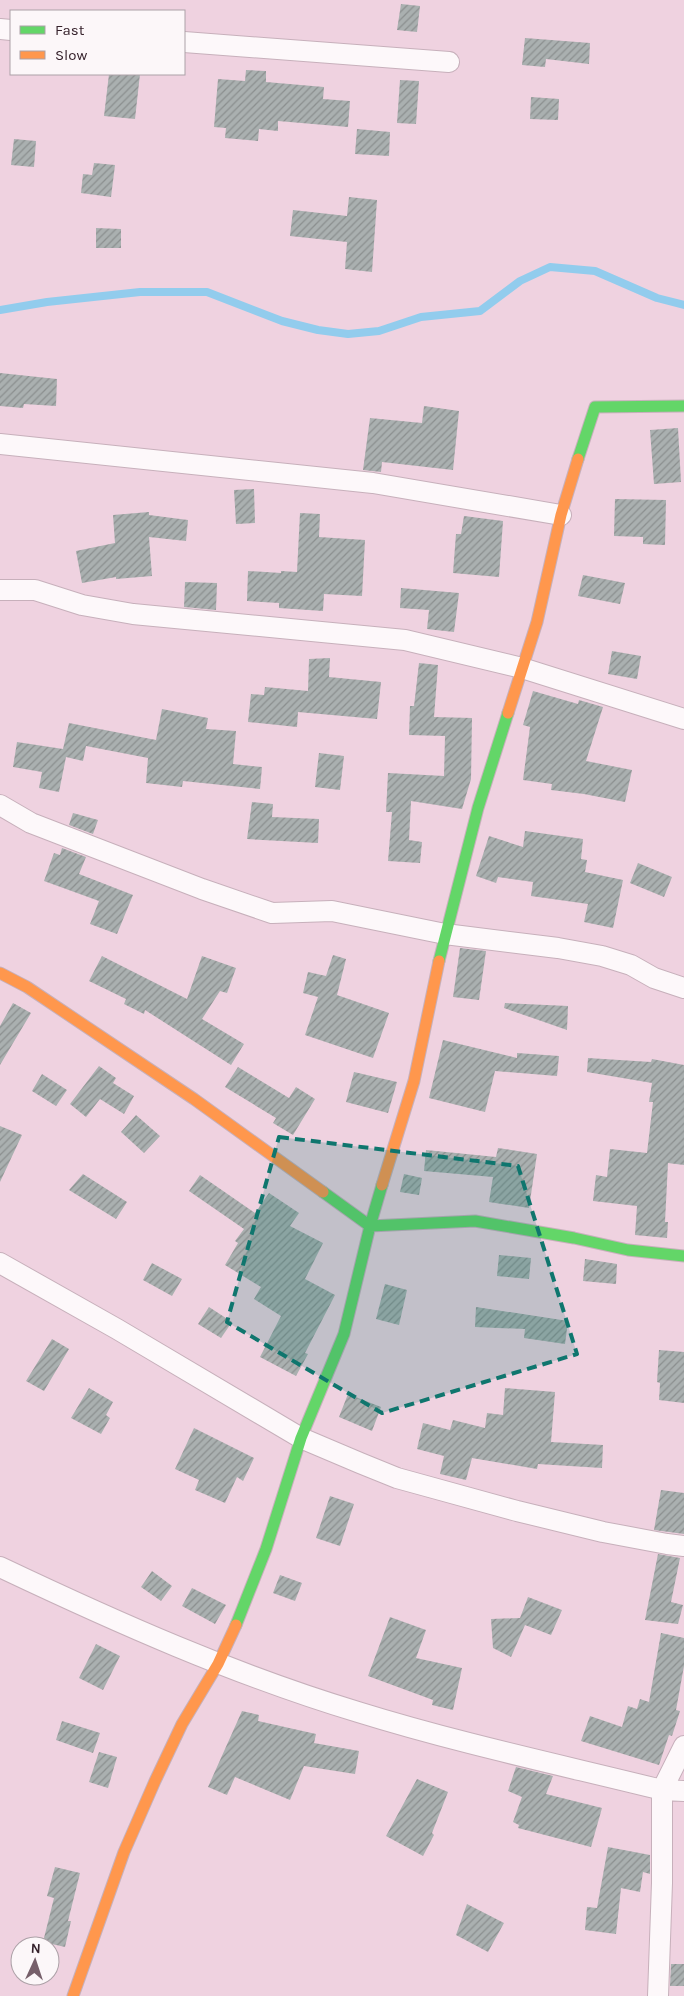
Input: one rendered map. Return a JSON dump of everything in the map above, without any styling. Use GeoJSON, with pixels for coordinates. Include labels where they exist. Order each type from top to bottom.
{"type":"FeatureCollection","features":[{"type":"Feature","properties":{"kind":"street"},"geometry":{"type":"LineString","coordinates":[[185,42],[449,62]]}},
{"type":"Feature","properties":{"kind":"street"},"geometry":{"type":"LineString","coordinates":[[73,1996],[128,1843],[182,1724],[218,1664],[244,1608],[266,1549],[301,1438],[344,1334],[370,1226],[414,1080],[445,934],[478,808],[546,587],[553,545],[561,515],[595,407],[684,406]]}},
{"type":"Feature","properties":{"kind":"street"},"geometry":{"type":"LineString","coordinates":[[0,444],[373,484],[561,515]]}},
{"type":"Feature","properties":{"kind":"street"},"geometry":{"type":"LineString","coordinates":[[0,590],[35,590],[82,605],[133,614],[405,640],[522,668],[684,719]]}},
{"type":"Feature","properties":{"kind":"street"},"geometry":{"type":"LineString","coordinates":[[0,805],[31,823],[202,889],[272,913],[332,911],[445,934],[558,948],[602,956],[631,965],[654,978],[684,988]]}},
{"type":"Feature","properties":{"kind":"street"},"geometry":{"type":"LineString","coordinates":[[0,973],[27,987],[194,1099],[370,1226],[474,1222],[574,1238],[628,1250],[684,1256]]}},
{"type":"Feature","properties":{"kind":"street"},"geometry":{"type":"LineString","coordinates":[[0,1263],[117,1329],[301,1438],[397,1478],[603,1532],[684,1546]]}},
{"type":"Feature","properties":{"kind":"street"},"geometry":{"type":"LineString","coordinates":[[0,1567],[218,1664],[358,1712],[499,1750],[662,1790],[684,1791]]}},
{"type":"Feature","properties":{"kind":"street"},"geometry":{"type":"LineString","coordinates":[[658,1996],[662,1883],[662,1790],[684,1746]]}},
{"type":"Feature","properties":{"kind":"highlighted area"},"geometry":{"type":"Polygon","coordinates":[[[279,1137],[518,1166],[577,1354],[382,1413],[227,1322],[279,1137]]]}},
{"type":"Feature","properties":{"kind":"building"},"geometry":{"type":"Polygon","coordinates":[[[401,4],[420,6],[417,32],[397,30],[401,4]]]}},
{"type":"Feature","properties":{"kind":"building"},"geometry":{"type":"Polygon","coordinates":[[[525,38],[590,43],[589,64],[546,59],[545,67],[522,65],[525,38]]]}},
{"type":"Feature","properties":{"kind":"building"},"geometry":{"type":"Polygon","coordinates":[[[246,70],[266,71],[266,82],[324,87],[323,99],[350,101],[348,127],[278,121],[278,131],[259,129],[258,141],[225,138],[226,128],[214,127],[218,79],[245,81],[246,70]]]}},
{"type":"Feature","properties":{"kind":"building"},"geometry":{"type":"Polygon","coordinates":[[[109,75],[140,75],[135,119],[104,116],[109,75]]]}},
{"type":"Feature","properties":{"kind":"building"},"geometry":{"type":"Polygon","coordinates":[[[400,80],[419,81],[416,124],[397,123],[400,80]]]}},
{"type":"Feature","properties":{"kind":"building"},"geometry":{"type":"Polygon","coordinates":[[[531,97],[559,99],[558,120],[530,119],[531,97]]]}},
{"type":"Feature","properties":{"kind":"building"},"geometry":{"type":"Polygon","coordinates":[[[357,129],[390,132],[389,156],[355,154],[357,129]]]}},
{"type":"Feature","properties":{"kind":"building"},"geometry":{"type":"Polygon","coordinates":[[[14,139],[36,141],[34,167],[11,165],[14,139]]]}},
{"type":"Feature","properties":{"kind":"building"},"geometry":{"type":"Polygon","coordinates":[[[94,163],[115,165],[111,197],[81,193],[83,174],[92,175],[94,163]]]}},
{"type":"Feature","properties":{"kind":"building"},"geometry":{"type":"Polygon","coordinates":[[[349,197],[377,200],[372,272],[345,269],[347,242],[290,236],[293,210],[347,216],[349,197]]]}},
{"type":"Feature","properties":{"kind":"building"},"geometry":{"type":"Polygon","coordinates":[[[96,228],[121,229],[121,248],[96,248],[96,228]]]}},
{"type":"Feature","properties":{"kind":"building"},"geometry":{"type":"Polygon","coordinates":[[[0,373],[57,379],[56,406],[24,404],[23,408],[0,406],[0,373]]]}},
{"type":"Feature","properties":{"kind":"building"},"geometry":{"type":"Polygon","coordinates":[[[424,406],[459,411],[453,470],[382,462],[381,472],[363,470],[370,418],[422,423],[424,406]]]}},
{"type":"Feature","properties":{"kind":"building"},"geometry":{"type":"Polygon","coordinates":[[[678,428],[681,482],[654,484],[650,430],[678,428]]]}},
{"type":"Feature","properties":{"kind":"building"},"geometry":{"type":"Polygon","coordinates":[[[254,489],[255,523],[236,524],[234,490],[254,489]]]}},
{"type":"Feature","properties":{"kind":"building"},"geometry":{"type":"Polygon","coordinates":[[[615,499],[666,500],[665,545],[643,544],[643,537],[614,536],[615,499]]]}},
{"type":"Feature","properties":{"kind":"building"},"geometry":{"type":"Polygon","coordinates":[[[149,512],[149,515],[188,520],[186,541],[149,537],[152,576],[116,579],[116,577],[82,583],[76,551],[115,543],[113,515],[149,512]]]}},
{"type":"Feature","properties":{"kind":"building"},"geometry":{"type":"Polygon","coordinates":[[[300,513],[320,514],[319,537],[365,540],[362,596],[324,594],[323,611],[279,608],[279,603],[247,601],[248,571],[297,572],[300,513]]]}},
{"type":"Feature","properties":{"kind":"building"},"geometry":{"type":"Polygon","coordinates":[[[464,516],[503,521],[499,577],[453,573],[456,534],[461,534],[464,516]]]}},
{"type":"Feature","properties":{"kind":"building"},"geometry":{"type":"Polygon","coordinates":[[[583,575],[625,583],[620,604],[578,596],[583,575]]]}},
{"type":"Feature","properties":{"kind":"building"},"geometry":{"type":"Polygon","coordinates":[[[185,582],[217,583],[216,610],[184,607],[185,582]]]}},
{"type":"Feature","properties":{"kind":"building"},"geometry":{"type":"Polygon","coordinates":[[[401,588],[459,593],[454,632],[427,629],[429,610],[400,608],[401,588]]]}},
{"type":"Feature","properties":{"kind":"building"},"geometry":{"type":"Polygon","coordinates":[[[612,651],[641,656],[637,679],[608,674],[612,651]]]}},
{"type":"Feature","properties":{"kind":"building"},"geometry":{"type":"Polygon","coordinates":[[[330,658],[329,677],[381,682],[377,719],[298,712],[297,727],[248,722],[251,694],[264,695],[265,687],[308,691],[309,659],[330,658]]]}},
{"type":"Feature","properties":{"kind":"building"},"geometry":{"type":"Polygon","coordinates":[[[419,663],[438,665],[434,717],[472,718],[471,779],[462,809],[411,801],[409,840],[422,842],[420,863],[388,861],[392,812],[386,812],[388,773],[444,776],[445,736],[409,735],[410,706],[414,706],[419,663]]]}},
{"type":"Feature","properties":{"kind":"building"},"geometry":{"type":"Polygon","coordinates":[[[533,691],[578,704],[579,700],[603,707],[586,761],[632,770],[625,802],[551,790],[552,784],[523,780],[530,727],[523,725],[533,691]]]}},
{"type":"Feature","properties":{"kind":"building"},"geometry":{"type":"Polygon","coordinates":[[[162,709],[208,718],[206,729],[236,731],[233,764],[262,767],[260,789],[183,781],[182,787],[146,783],[148,758],[86,746],[83,761],[66,757],[59,792],[39,788],[42,772],[13,767],[17,742],[63,749],[69,723],[156,740],[162,709]]]}},
{"type":"Feature","properties":{"kind":"building"},"geometry":{"type":"Polygon","coordinates":[[[319,753],[344,756],[340,790],[315,787],[319,753]]]}},
{"type":"Feature","properties":{"kind":"building"},"geometry":{"type":"Polygon","coordinates":[[[252,802],[273,804],[272,817],[319,819],[318,843],[247,839],[252,802]]]}},
{"type":"Feature","properties":{"kind":"building"},"geometry":{"type":"Polygon","coordinates":[[[73,813],[98,820],[93,834],[69,825],[73,813]]]}},
{"type":"Feature","properties":{"kind":"building"},"geometry":{"type":"Polygon","coordinates":[[[525,831],[583,839],[581,859],[587,860],[585,872],[623,880],[613,928],[584,922],[588,904],[531,896],[533,882],[498,877],[496,883],[476,876],[489,836],[523,847],[525,831]]]}},
{"type":"Feature","properties":{"kind":"building"},"geometry":{"type":"Polygon","coordinates":[[[62,848],[86,857],[79,874],[133,895],[117,934],[90,924],[99,901],[44,881],[54,853],[60,855],[62,848]]]}},
{"type":"Feature","properties":{"kind":"building"},"geometry":{"type":"Polygon","coordinates":[[[638,863],[672,877],[664,897],[630,883],[638,863]]]}},
{"type":"Feature","properties":{"kind":"building"},"geometry":{"type":"Polygon","coordinates":[[[460,948],[486,951],[479,1000],[453,997],[460,948]]]}},
{"type":"Feature","properties":{"kind":"building"},"geometry":{"type":"Polygon","coordinates":[[[333,955],[346,959],[337,995],[389,1013],[373,1058],[305,1035],[318,997],[303,993],[308,972],[326,976],[333,955]]]}},
{"type":"Feature","properties":{"kind":"building"},"geometry":{"type":"Polygon","coordinates":[[[102,956],[187,999],[202,956],[236,968],[227,993],[220,991],[202,1019],[244,1044],[231,1065],[145,1010],[144,1014],[124,1004],[126,999],[89,981],[102,956]]]}},
{"type":"Feature","properties":{"kind":"building"},"geometry":{"type":"Polygon","coordinates":[[[13,1003],[31,1013],[0,1065],[0,1026],[13,1003]]]}},
{"type":"Feature","properties":{"kind":"building"},"geometry":{"type":"Polygon","coordinates":[[[505,1003],[568,1006],[567,1030],[504,1008],[505,1003]]]}},
{"type":"Feature","properties":{"kind":"building"},"geometry":{"type":"Polygon","coordinates":[[[443,1040],[517,1058],[517,1053],[559,1056],[557,1076],[495,1071],[485,1112],[429,1098],[443,1040]]]}},
{"type":"Feature","properties":{"kind":"building"},"geometry":{"type":"Polygon","coordinates":[[[588,1058],[651,1062],[652,1059],[684,1065],[684,1165],[668,1163],[665,1222],[668,1222],[667,1238],[635,1235],[637,1206],[593,1201],[596,1175],[607,1177],[610,1149],[647,1153],[653,1102],[649,1102],[652,1083],[587,1072],[588,1058]]]}},
{"type":"Feature","properties":{"kind":"building"},"geometry":{"type":"Polygon","coordinates":[[[99,1066],[116,1078],[113,1083],[134,1096],[124,1114],[100,1099],[86,1117],[70,1104],[99,1066]]]}},
{"type":"Feature","properties":{"kind":"building"},"geometry":{"type":"Polygon","coordinates":[[[238,1067],[289,1098],[296,1087],[315,1099],[293,1135],[273,1123],[276,1118],[225,1087],[238,1067]]]}},
{"type":"Feature","properties":{"kind":"building"},"geometry":{"type":"Polygon","coordinates":[[[354,1072],[397,1082],[388,1113],[346,1102],[354,1072]]]}},
{"type":"Feature","properties":{"kind":"building"},"geometry":{"type":"Polygon","coordinates":[[[42,1074],[67,1090],[56,1106],[32,1091],[42,1074]]]}},
{"type":"Feature","properties":{"kind":"building"},"geometry":{"type":"Polygon","coordinates":[[[136,1115],[160,1136],[144,1153],[121,1132],[136,1115]]]}},
{"type":"Feature","properties":{"kind":"building"},"geometry":{"type":"Polygon","coordinates":[[[0,1126],[22,1135],[0,1182],[0,1126]]]}},
{"type":"Feature","properties":{"kind":"building"},"geometry":{"type":"Polygon","coordinates":[[[498,1148],[537,1154],[529,1208],[489,1202],[493,1177],[424,1171],[426,1150],[496,1157],[498,1148]]]}},
{"type":"Feature","properties":{"kind":"building"},"geometry":{"type":"Polygon","coordinates":[[[83,1174],[127,1202],[116,1219],[69,1190],[83,1174]]]}},
{"type":"Feature","properties":{"kind":"building"},"geometry":{"type":"Polygon","coordinates":[[[404,1174],[422,1178],[419,1195],[400,1192],[404,1174]]]}},
{"type":"Feature","properties":{"kind":"building"},"geometry":{"type":"Polygon","coordinates":[[[200,1175],[255,1213],[269,1193],[299,1213],[290,1226],[323,1243],[305,1279],[335,1295],[305,1353],[308,1354],[296,1376],[260,1357],[281,1316],[254,1299],[261,1287],[225,1265],[238,1243],[235,1241],[244,1229],[189,1191],[200,1175]]]}},
{"type":"Feature","properties":{"kind":"building"},"geometry":{"type":"Polygon","coordinates":[[[499,1255],[531,1258],[529,1279],[497,1276],[499,1255]]]}},
{"type":"Feature","properties":{"kind":"building"},"geometry":{"type":"Polygon","coordinates":[[[585,1259],[617,1264],[616,1284],[583,1281],[585,1259]]]}},
{"type":"Feature","properties":{"kind":"building"},"geometry":{"type":"Polygon","coordinates":[[[152,1263],[182,1279],[172,1296],[143,1280],[152,1263]]]}},
{"type":"Feature","properties":{"kind":"building"},"geometry":{"type":"Polygon","coordinates":[[[385,1284],[407,1290],[399,1325],[376,1319],[385,1284]]]}},
{"type":"Feature","properties":{"kind":"building"},"geometry":{"type":"Polygon","coordinates":[[[209,1307],[232,1322],[221,1338],[198,1324],[209,1307]]]}},
{"type":"Feature","properties":{"kind":"building"},"geometry":{"type":"Polygon","coordinates":[[[476,1307],[568,1321],[565,1344],[524,1338],[525,1329],[475,1327],[476,1307]]]}},
{"type":"Feature","properties":{"kind":"building"},"geometry":{"type":"Polygon","coordinates":[[[52,1339],[69,1349],[44,1391],[26,1381],[52,1339]]]}},
{"type":"Feature","properties":{"kind":"building"},"geometry":{"type":"Polygon","coordinates":[[[659,1350],[684,1352],[684,1403],[659,1400],[660,1383],[657,1382],[659,1350]]]}},
{"type":"Feature","properties":{"kind":"building"},"geometry":{"type":"Polygon","coordinates":[[[89,1388],[113,1402],[106,1415],[110,1418],[101,1434],[71,1418],[89,1388]]]}},
{"type":"Feature","properties":{"kind":"building"},"geometry":{"type":"Polygon","coordinates":[[[505,1388],[555,1392],[551,1442],[603,1445],[602,1468],[538,1464],[537,1469],[472,1458],[466,1480],[440,1474],[444,1456],[417,1449],[423,1423],[450,1430],[453,1420],[485,1428],[487,1413],[503,1415],[505,1388]]]}},
{"type":"Feature","properties":{"kind":"building"},"geometry":{"type":"Polygon","coordinates":[[[348,1394],[381,1407],[372,1431],[339,1417],[348,1394]]]}},
{"type":"Feature","properties":{"kind":"building"},"geometry":{"type":"Polygon","coordinates":[[[194,1428],[254,1458],[243,1481],[237,1477],[225,1503],[195,1490],[199,1480],[175,1469],[194,1428]]]}},
{"type":"Feature","properties":{"kind":"building"},"geometry":{"type":"Polygon","coordinates":[[[661,1490],[684,1493],[684,1534],[654,1530],[661,1490]]]}},
{"type":"Feature","properties":{"kind":"building"},"geometry":{"type":"Polygon","coordinates":[[[330,1496],[354,1504],[340,1546],[316,1538],[330,1496]]]}},
{"type":"Feature","properties":{"kind":"building"},"geometry":{"type":"Polygon","coordinates":[[[658,1554],[680,1558],[671,1602],[683,1605],[678,1624],[645,1620],[658,1554]]]}},
{"type":"Feature","properties":{"kind":"building"},"geometry":{"type":"Polygon","coordinates":[[[152,1571],[172,1586],[161,1601],[141,1587],[152,1571]]]}},
{"type":"Feature","properties":{"kind":"building"},"geometry":{"type":"Polygon","coordinates":[[[280,1575],[302,1583],[295,1601],[273,1593],[280,1575]]]}},
{"type":"Feature","properties":{"kind":"building"},"geometry":{"type":"Polygon","coordinates":[[[192,1588],[226,1605],[215,1624],[182,1606],[192,1588]]]}},
{"type":"Feature","properties":{"kind":"building"},"geometry":{"type":"Polygon","coordinates":[[[528,1597],[562,1610],[551,1635],[525,1625],[511,1657],[493,1648],[491,1619],[520,1618],[528,1597]]]}},
{"type":"Feature","properties":{"kind":"building"},"geometry":{"type":"Polygon","coordinates":[[[390,1617],[426,1630],[416,1658],[462,1668],[453,1710],[432,1705],[433,1700],[368,1676],[390,1617]]]}},
{"type":"Feature","properties":{"kind":"building"},"geometry":{"type":"Polygon","coordinates":[[[661,1633],[684,1638],[684,1666],[676,1710],[680,1711],[672,1736],[669,1735],[659,1765],[581,1741],[590,1716],[622,1727],[628,1706],[637,1709],[640,1699],[649,1702],[661,1633]]]}},
{"type":"Feature","properties":{"kind":"building"},"geometry":{"type":"Polygon","coordinates":[[[96,1644],[120,1656],[103,1690],[79,1678],[96,1644]]]}},
{"type":"Feature","properties":{"kind":"building"},"geometry":{"type":"Polygon","coordinates":[[[242,1711],[259,1715],[258,1721],[316,1734],[314,1743],[359,1751],[355,1774],[304,1766],[290,1800],[235,1777],[227,1795],[208,1787],[242,1711]]]}},
{"type":"Feature","properties":{"kind":"building"},"geometry":{"type":"Polygon","coordinates":[[[62,1721],[100,1733],[93,1753],[56,1740],[62,1721]]]}},
{"type":"Feature","properties":{"kind":"building"},"geometry":{"type":"Polygon","coordinates":[[[99,1752],[117,1757],[108,1788],[89,1782],[99,1752]]]}},
{"type":"Feature","properties":{"kind":"building"},"geometry":{"type":"Polygon","coordinates":[[[516,1767],[553,1776],[546,1794],[602,1808],[591,1847],[518,1828],[519,1825],[513,1822],[522,1797],[508,1791],[516,1767]]]}},
{"type":"Feature","properties":{"kind":"building"},"geometry":{"type":"Polygon","coordinates":[[[417,1779],[448,1792],[432,1833],[434,1835],[423,1856],[386,1836],[417,1779]]]}},
{"type":"Feature","properties":{"kind":"building"},"geometry":{"type":"Polygon","coordinates":[[[608,1847],[650,1855],[650,1874],[643,1872],[640,1892],[621,1888],[616,1934],[585,1930],[587,1907],[597,1908],[608,1847]]]}},
{"type":"Feature","properties":{"kind":"building"},"geometry":{"type":"Polygon","coordinates":[[[55,1867],[80,1873],[68,1921],[71,1921],[65,1947],[60,1946],[60,1936],[44,1936],[54,1898],[47,1896],[55,1867]]]}},
{"type":"Feature","properties":{"kind":"building"},"geometry":{"type":"Polygon","coordinates":[[[467,1904],[504,1923],[488,1952],[456,1935],[467,1904]]]}},
{"type":"Feature","properties":{"kind":"building"},"geometry":{"type":"Polygon","coordinates":[[[671,1964],[684,1964],[684,1986],[670,1986],[671,1964]]]}},
{"type":"Feature","properties":{"kind":"waterway"},"geometry":{"type":"LineString","coordinates":[[0,310],[47,302],[140,292],[207,292],[282,321],[318,330],[348,334],[379,331],[421,317],[480,311],[520,281],[550,267],[595,271],[657,298],[684,305]]}},
{"type":"Feature","properties":{"kind":"traffic: fast"},"geometry":{"type":"LineString","coordinates":[[578,459],[595,407],[684,406]]}},
{"type":"Feature","properties":{"kind":"traffic: fast"},"geometry":{"type":"LineString","coordinates":[[439,961],[478,808],[508,713]]}},
{"type":"Feature","properties":{"kind":"traffic: fast"},"geometry":{"type":"LineString","coordinates":[[236,1625],[266,1549],[301,1438],[344,1334],[382,1185]]}},
{"type":"Feature","properties":{"kind":"traffic: fast"},"geometry":{"type":"LineString","coordinates":[[323,1192],[370,1226],[475,1221],[574,1238],[628,1250],[684,1256]]}},
{"type":"Feature","properties":{"kind":"traffic: slow"},"geometry":{"type":"LineString","coordinates":[[508,713],[537,622],[561,515],[578,459]]}},
{"type":"Feature","properties":{"kind":"traffic: slow"},"geometry":{"type":"LineString","coordinates":[[382,1185],[414,1081],[439,961]]}},
{"type":"Feature","properties":{"kind":"traffic: slow"},"geometry":{"type":"LineString","coordinates":[[0,973],[27,987],[194,1099],[323,1192]]}},
{"type":"Feature","properties":{"kind":"traffic: slow"},"geometry":{"type":"LineString","coordinates":[[73,1996],[124,1852],[155,1781],[182,1724],[218,1664],[236,1625]]}}]}
